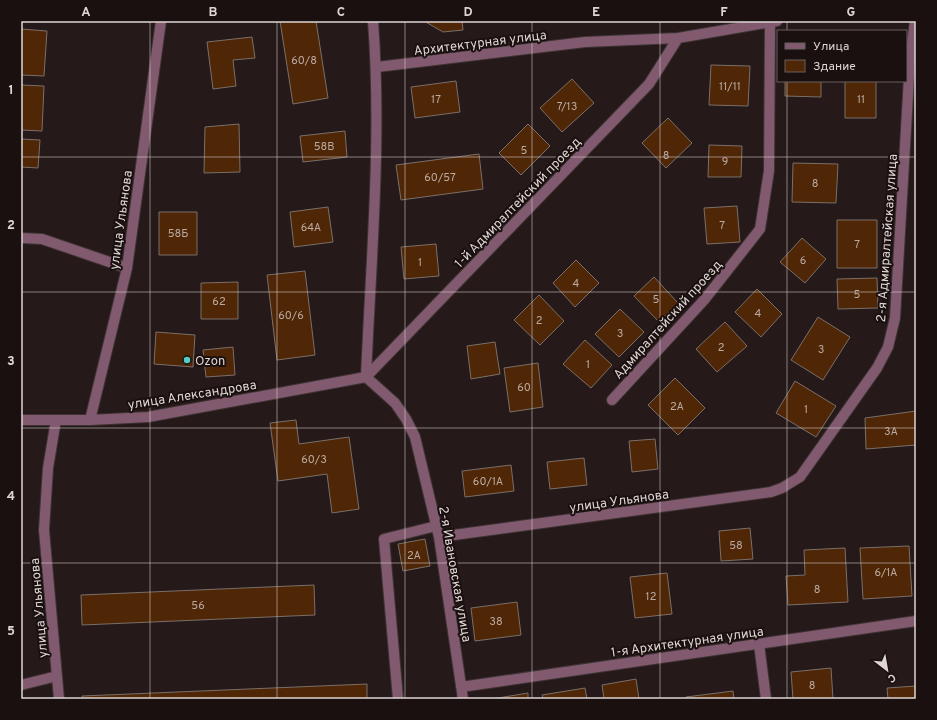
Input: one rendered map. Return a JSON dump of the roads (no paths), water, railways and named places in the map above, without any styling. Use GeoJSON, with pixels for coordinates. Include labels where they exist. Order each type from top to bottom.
{"type":"FeatureCollection","features":[{"type":"Feature","properties":{"kind":"street","name":"улица Ульянова"},"geometry":{"type":"LineString","coordinates":[[90,420],[127,268],[161,21]]}},
{"type":"Feature","properties":{"kind":"street"},"geometry":{"type":"LineString","coordinates":[[366,377],[376,141],[376,67],[373,21]]}},
{"type":"Feature","properties":{"kind":"street","name":"Архитектурная улица"},"geometry":{"type":"LineString","coordinates":[[376,67],[585,42],[678,38],[773,21]]}},
{"type":"Feature","properties":{"kind":"street","name":"Адмиралтейский проезд"},"geometry":{"type":"LineString","coordinates":[[612,400],[705,299],[760,228],[769,171],[773,21]]}},
{"type":"Feature","properties":{"kind":"street","name":"2-я Адмиралтейская улица"},"geometry":{"type":"LineString","coordinates":[[800,477],[877,368],[888,347],[892,333],[895,318],[910,60],[915,21]]}},
{"type":"Feature","properties":{"kind":"street","name":"1-й Адмиралтейский проезд"},"geometry":{"type":"LineString","coordinates":[[366,377],[649,84],[678,38]]}},
{"type":"Feature","properties":{"kind":"street"},"geometry":{"type":"LineString","coordinates":[[21,238],[42,239],[127,268]]}},
{"type":"Feature","properties":{"kind":"street","name":"улица Александрова"},"geometry":{"type":"LineString","coordinates":[[21,420],[90,420],[148,417],[366,377]]}},
{"type":"Feature","properties":{"kind":"street","name":"2-я Ивановская улица"},"geometry":{"type":"LineString","coordinates":[[366,377],[395,403],[406,419],[414,437],[439,537],[463,699]]}},
{"type":"Feature","properties":{"kind":"street","name":"улица Ульянова"},"geometry":{"type":"LineString","coordinates":[[56,420],[48,468],[44,530],[58,699]]}},
{"type":"Feature","properties":{"kind":"street","name":"улица Ульянова"},"geometry":{"type":"LineString","coordinates":[[439,537],[771,492],[782,488],[800,477]]}},
{"type":"Feature","properties":{"kind":"street"},"geometry":{"type":"LineString","coordinates":[[398,699],[384,539],[436,526]]}},
{"type":"Feature","properties":{"kind":"street","name":"1-я Архитектурная улица"},"geometry":{"type":"LineString","coordinates":[[461,686],[916,622]]}},
{"type":"Feature","properties":{"kind":"street"},"geometry":{"type":"LineString","coordinates":[[759,644],[766,699]]}},
{"type":"Feature","properties":{"kind":"street"},"geometry":{"type":"LineString","coordinates":[[21,685],[57,676]]}},
{"type":"Feature","properties":{"kind":"place","name":"Ozon"},"geometry":{"type":"Point","coordinates":[187,360]}}]}
